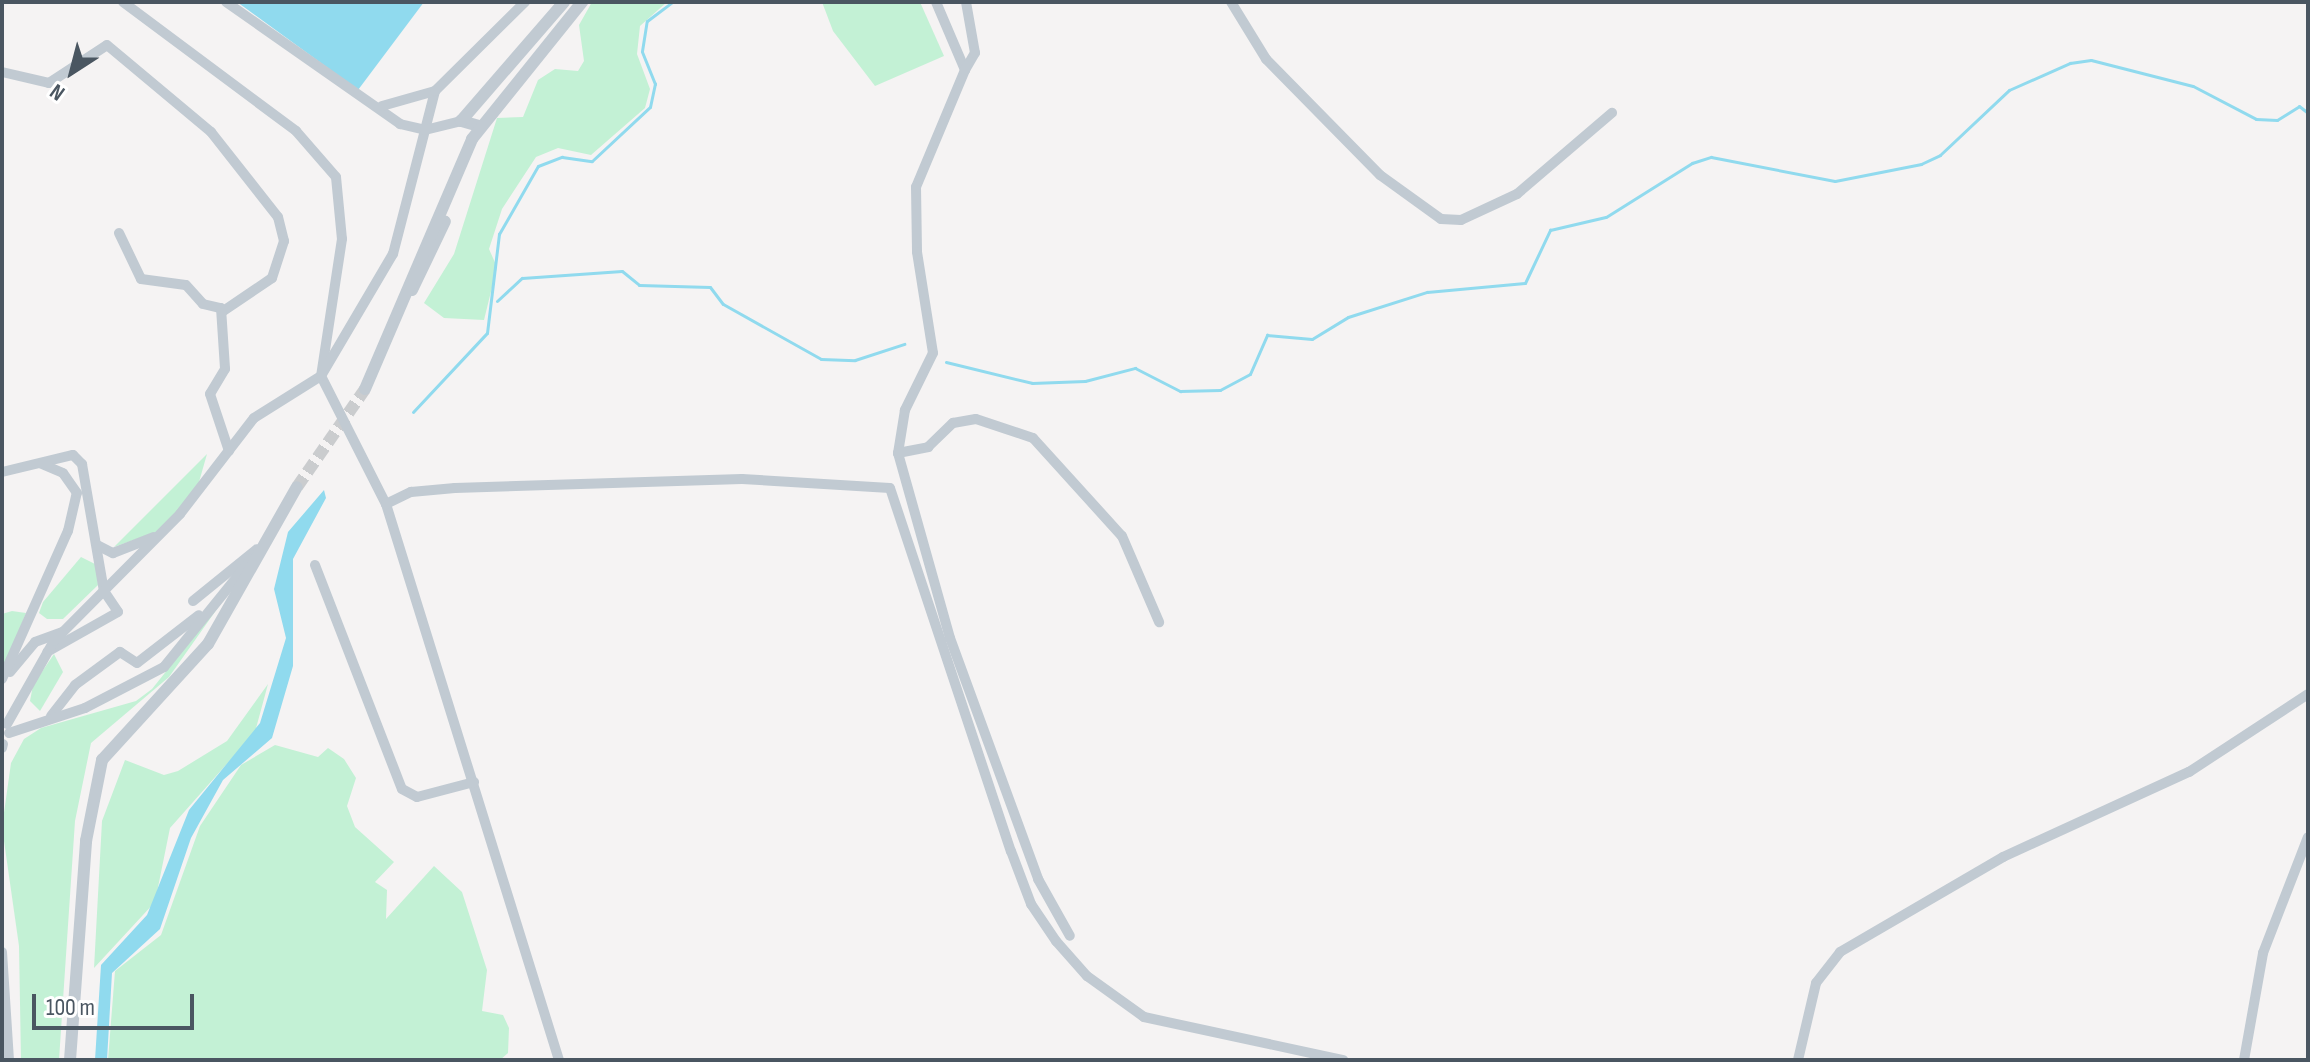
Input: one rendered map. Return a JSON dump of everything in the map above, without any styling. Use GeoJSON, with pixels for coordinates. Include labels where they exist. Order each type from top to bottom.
{"type":"FeatureCollection","features":[{"type":"Feature","properties":{"kind":"street"},"geometry":{"type":"LineString","coordinates":[[123,2],[296,131],[336,177],[342,239],[321,376],[386,504],[559,1060]]}},
{"type":"Feature","properties":{"kind":"street"},"geometry":{"type":"LineString","coordinates":[[226,2],[382,106],[400,124],[425,130],[461,121],[479,126]]}},
{"type":"Feature","properties":{"kind":"street"},"geometry":{"type":"LineString","coordinates":[[382,106],[435,91],[525,2]]}},
{"type":"Feature","properties":{"kind":"street"},"geometry":{"type":"LineString","coordinates":[[461,121],[564,2]]}},
{"type":"Feature","properties":{"kind":"street"},"geometry":{"type":"LineString","coordinates":[[365,389],[407,296],[459,164],[479,126],[582,2]]}},
{"type":"Feature","properties":{"kind":"street"},"geometry":{"type":"LineString","coordinates":[[936,2],[965,70]]}},
{"type":"Feature","properties":{"kind":"street"},"geometry":{"type":"LineString","coordinates":[[966,2],[975,53],[916,187],[917,252],[933,353],[905,410],[898,453],[950,638],[1038,879],[1070,936]]}},
{"type":"Feature","properties":{"kind":"street"},"geometry":{"type":"LineString","coordinates":[[1231,2],[1266,59],[1380,175],[1441,219],[1461,220],[1517,194],[1612,113]]}},
{"type":"Feature","properties":{"kind":"street"},"geometry":{"type":"LineString","coordinates":[[2,72],[12,69],[49,83],[107,45],[211,132],[278,217],[284,241],[272,278],[222,312]]}},
{"type":"Feature","properties":{"kind":"street"},"geometry":{"type":"LineString","coordinates":[[2,746],[6,725],[46,652],[63,632],[158,536],[254,418],[321,376],[393,254],[435,91]]}},
{"type":"Feature","properties":{"kind":"street"},"geometry":{"type":"LineString","coordinates":[[119,233],[141,279],[186,285],[222,312]]}},
{"type":"Feature","properties":{"kind":"street"},"geometry":{"type":"LineString","coordinates":[[222,312],[225,369],[210,394],[229,451]]}},
{"type":"Feature","properties":{"kind":"street"},"geometry":{"type":"LineString","coordinates":[[898,453],[928,447],[953,423],[976,419],[1033,438],[1122,536],[1159,622]]}},
{"type":"Feature","properties":{"kind":"street"},"geometry":{"type":"LineString","coordinates":[[2,472],[73,455],[82,464],[104,591],[118,612],[70,643],[46,652]]}},
{"type":"Feature","properties":{"kind":"street"},"geometry":{"type":"LineString","coordinates":[[2,681],[68,531],[77,493],[63,473],[42,464]]}},
{"type":"Feature","properties":{"kind":"street"},"geometry":{"type":"LineString","coordinates":[[386,504],[411,492],[487,487],[742,479],[890,488],[902,507],[1011,851],[1031,904],[1056,941],[1087,976],[1144,1017],[1343,1060]]}},
{"type":"Feature","properties":{"kind":"street"},"geometry":{"type":"LineString","coordinates":[[70,1060],[86,841],[102,760],[208,644],[297,487]]}},
{"type":"Feature","properties":{"kind":"street"},"geometry":{"type":"LineString","coordinates":[[97,545],[113,553],[158,536]]}},
{"type":"Feature","properties":{"kind":"street"},"geometry":{"type":"LineString","coordinates":[[193,601],[265,544]]}},
{"type":"Feature","properties":{"kind":"street"},"geometry":{"type":"LineString","coordinates":[[6,725],[102,701],[164,667],[205,612],[265,544]]}},
{"type":"Feature","properties":{"kind":"street"},"geometry":{"type":"LineString","coordinates":[[315,565],[402,789],[417,797],[474,782]]}},
{"type":"Feature","properties":{"kind":"street"},"geometry":{"type":"LineString","coordinates":[[51,716],[75,685],[122,651],[137,663],[205,612]]}},
{"type":"Feature","properties":{"kind":"street"},"geometry":{"type":"LineString","coordinates":[[79,616],[90,631]]}},
{"type":"Feature","properties":{"kind":"street"},"geometry":{"type":"LineString","coordinates":[[2,681],[35,642],[63,632]]}},
{"type":"Feature","properties":{"kind":"street"},"geometry":{"type":"LineString","coordinates":[[63,632],[70,643]]}},
{"type":"Feature","properties":{"kind":"street"},"geometry":{"type":"LineString","coordinates":[[1798,1060],[1816,983],[1840,952],[2003,857],[2189,772],[2308,694]]}},
{"type":"Feature","properties":{"kind":"street"},"geometry":{"type":"LineString","coordinates":[[2244,1060],[2263,953],[2308,837]]}},
{"type":"Feature","properties":{"kind":"street"},"geometry":{"type":"LineString","coordinates":[[2288,884],[2308,861]]}},
{"type":"Feature","properties":{"kind":"street"},"geometry":{"type":"LineString","coordinates":[[2,952],[9,1060]]}},
{"type":"Feature","properties":{"kind":"green space"},"geometry":{"type":"Polygon","coordinates":[[[592,2],[667,2],[640,26],[637,54],[650,89],[645,108],[591,155],[558,148],[536,157],[502,209],[489,249],[497,267],[484,320],[444,318],[424,303],[454,254],[497,118],[523,117],[538,80],[555,69],[578,71],[584,61],[579,25],[592,2]]]}},
{"type":"Feature","properties":{"kind":"green space"},"geometry":{"type":"Polygon","coordinates":[[[822,2],[920,2],[944,56],[875,86],[833,31],[822,2]]]}},
{"type":"Feature","properties":{"kind":"green space"},"geometry":{"type":"Polygon","coordinates":[[[207,454],[197,489],[159,531],[114,547],[207,454]]]}},
{"type":"Feature","properties":{"kind":"green space"},"geometry":{"type":"Polygon","coordinates":[[[81,557],[97,565],[98,585],[63,619],[47,619],[39,613],[43,602],[81,557]]]}},
{"type":"Feature","properties":{"kind":"green space"},"geometry":{"type":"Polygon","coordinates":[[[224,599],[169,677],[91,743],[75,821],[59,1060],[21,1060],[19,946],[2,827],[11,763],[24,739],[41,728],[136,701],[152,689],[224,599]]]}},
{"type":"Feature","properties":{"kind":"green space"},"geometry":{"type":"Polygon","coordinates":[[[12,611],[26,613],[2,673],[2,614],[12,611]]]}},
{"type":"Feature","properties":{"kind":"green space"},"geometry":{"type":"Polygon","coordinates":[[[54,654],[63,672],[40,711],[30,701],[33,685],[54,654]]]}},
{"type":"Feature","properties":{"kind":"green space"},"geometry":{"type":"Polygon","coordinates":[[[268,684],[255,732],[170,828],[155,902],[94,968],[102,821],[125,760],[164,775],[178,771],[227,741],[268,684]]]}},
{"type":"Feature","properties":{"kind":"green space"},"geometry":{"type":"Polygon","coordinates":[[[275,745],[318,757],[328,748],[344,759],[356,778],[347,806],[355,827],[394,862],[375,882],[387,890],[386,919],[434,866],[462,892],[487,970],[482,1011],[503,1015],[509,1028],[508,1053],[500,1060],[108,1060],[115,971],[161,935],[200,826],[241,765],[275,745]]]}},
{"type":"Feature","properties":{"kind":"water"},"geometry":{"type":"Polygon","coordinates":[[[237,2],[424,2],[358,90],[237,2]]]}},
{"type":"Feature","properties":{"kind":"water"},"geometry":{"type":"Polygon","coordinates":[[[324,490],[326,498],[293,559],[293,666],[272,738],[223,780],[191,838],[160,929],[112,973],[107,1060],[95,1060],[101,965],[147,915],[189,810],[260,723],[286,638],[274,589],[288,532],[324,490]]]}},
{"type":"Feature","properties":{"kind":"waterway"},"geometry":{"type":"LineString","coordinates":[[413,412],[487,333],[499,234],[538,166],[562,157],[592,161],[650,107],[655,84],[642,51],[647,21],[672,2]]}},
{"type":"Feature","properties":{"kind":"waterway"},"geometry":{"type":"LineString","coordinates":[[946,362],[1032,383],[1085,381],[1135,368],[1180,391],[1220,390],[1250,374],[1267,335],[1312,339],[1348,317],[1427,292],[1525,283],[1550,230],[1606,217],[1692,163],[1711,157],[1835,181],[1921,164],[1940,155],[2009,90],[2070,63],[2091,60],[2193,86],[2256,119],[2277,120],[2299,106],[2308,113]]}},
{"type":"Feature","properties":{"kind":"waterway"},"geometry":{"type":"LineString","coordinates":[[497,301],[522,278],[622,271],[639,285],[710,287],[723,304],[821,359],[855,360],[904,344]]}},
{"type":"Feature","properties":{"kind":"tunnel"},"geometry":{"type":"LineString","coordinates":[[297,487],[365,389]]}}]}
